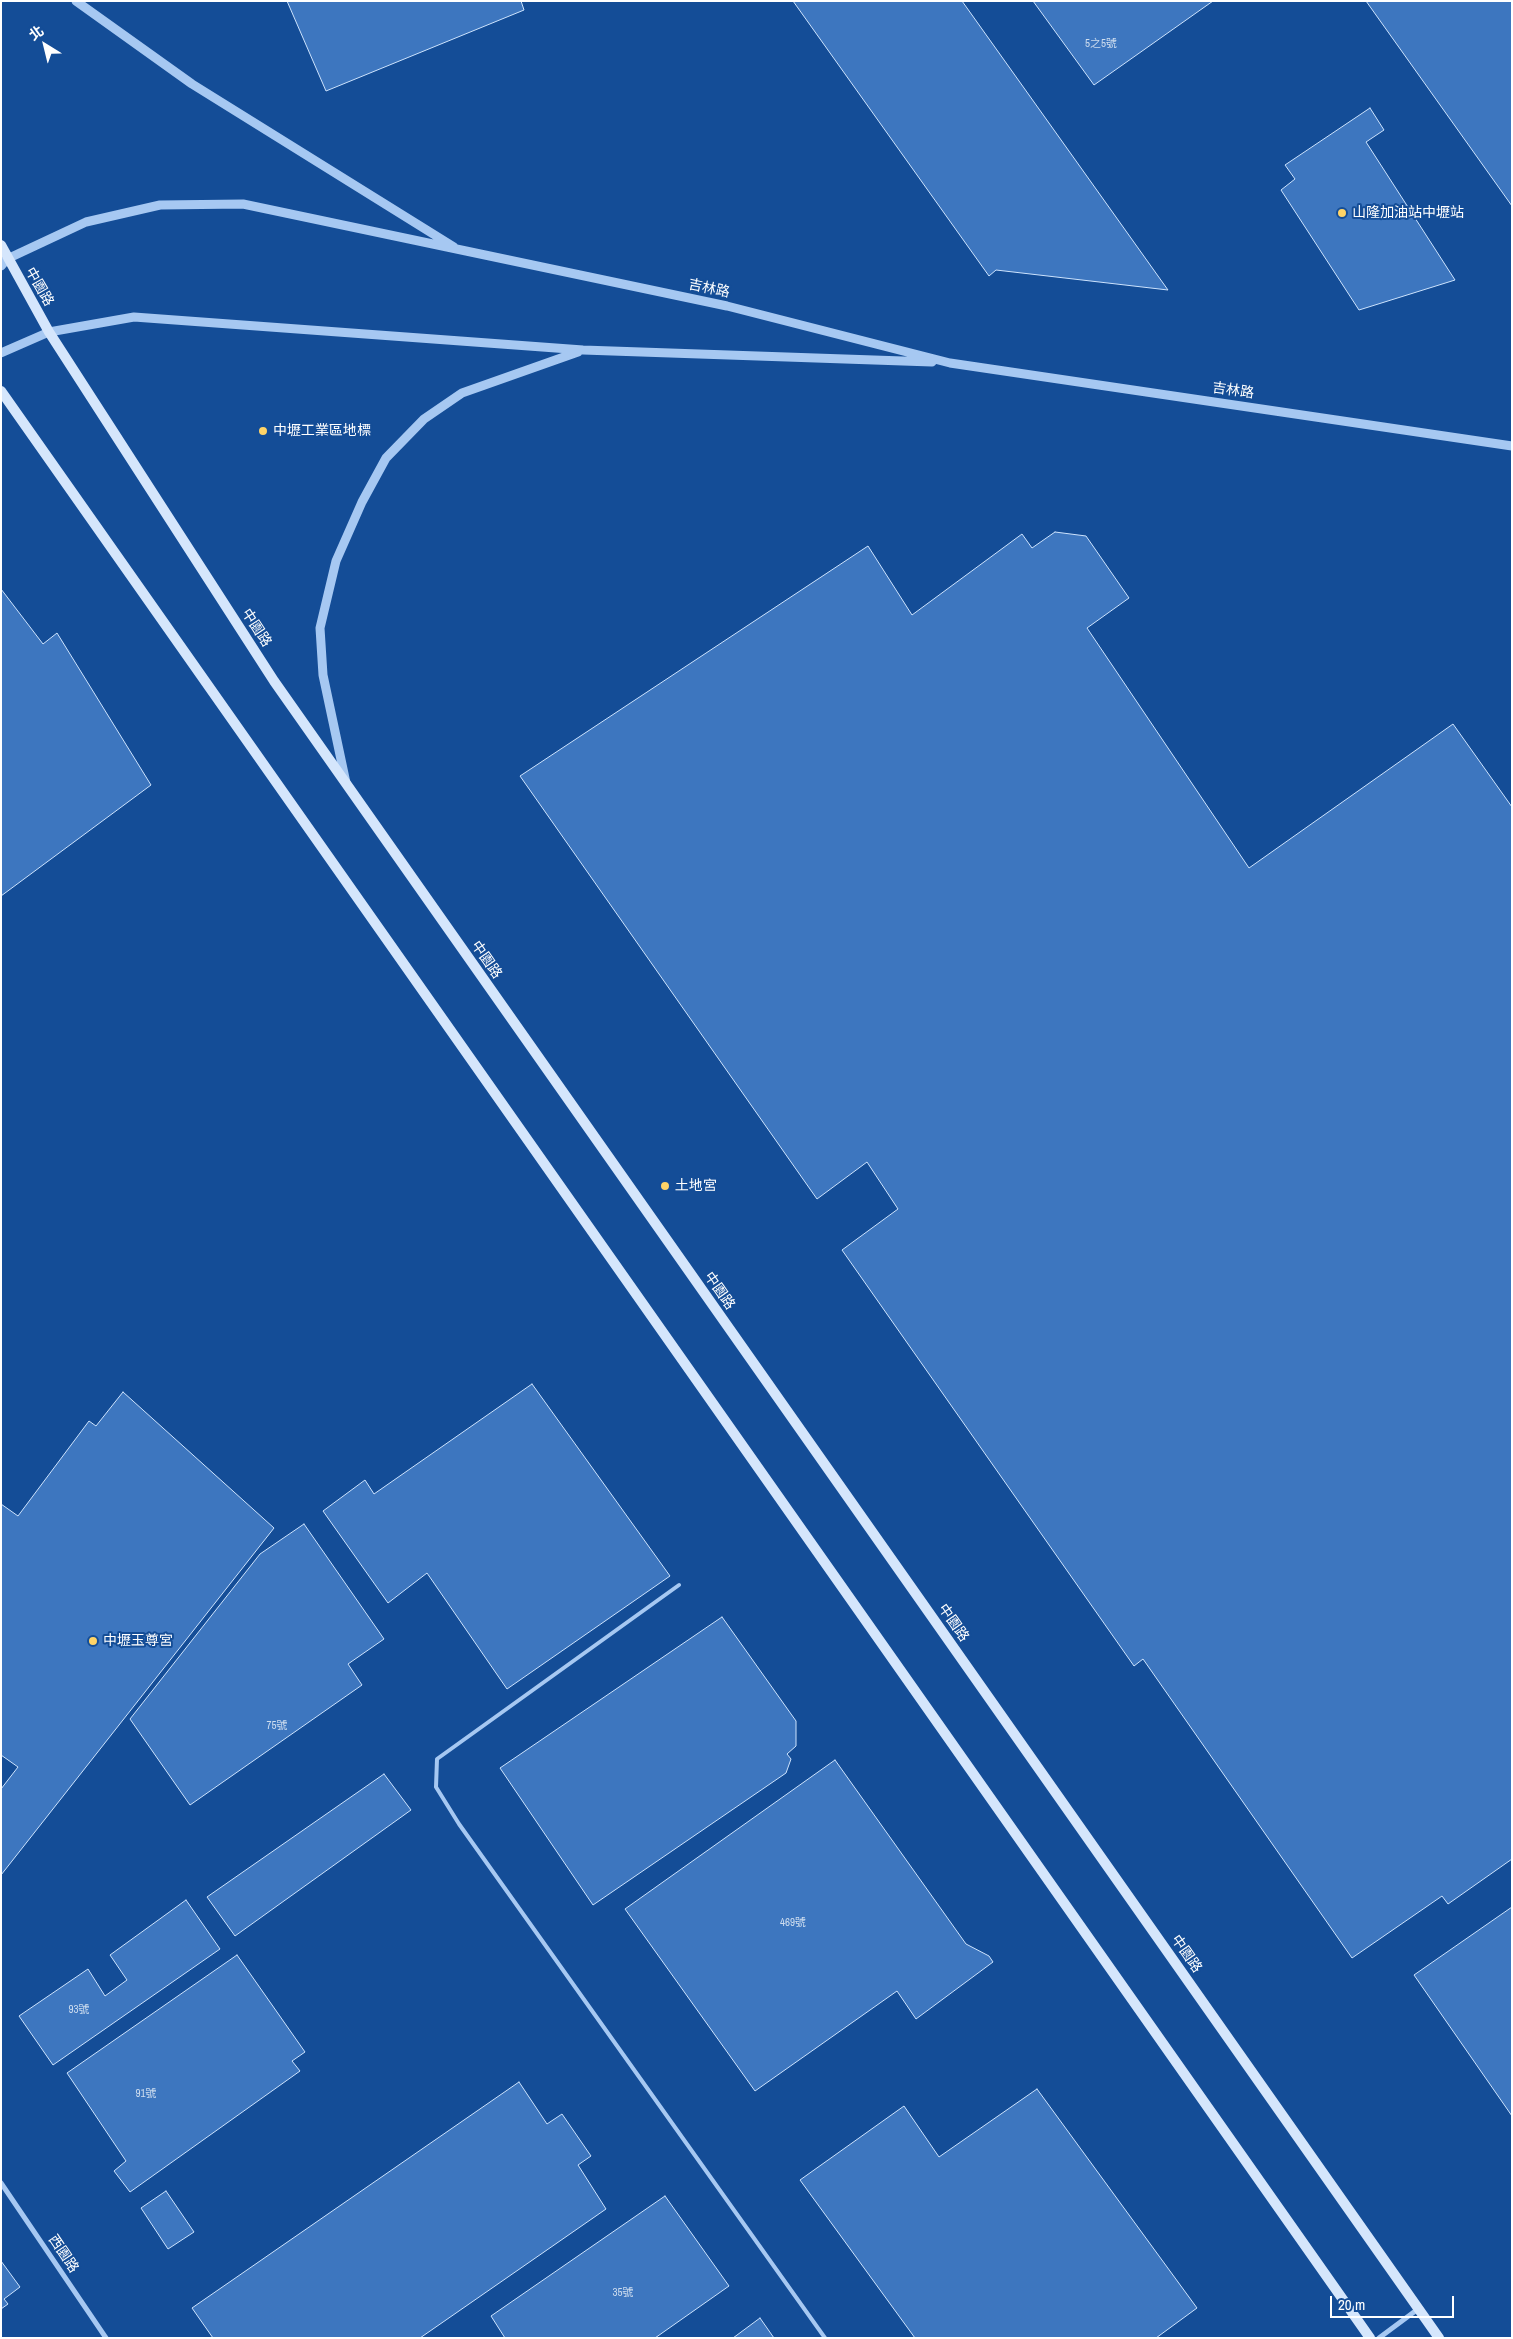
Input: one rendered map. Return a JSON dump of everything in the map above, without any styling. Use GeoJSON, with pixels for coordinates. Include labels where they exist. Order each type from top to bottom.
{"type":"FeatureCollection","features":[{"type":"Feature","properties":{"kind":"main road","name":"中園路"},"geometry":{"type":"LineString","coordinates":[[1,245],[4,263],[274,681],[1439,2338]]}},
{"type":"Feature","properties":{"kind":"main road"},"geometry":{"type":"LineString","coordinates":[[1,391],[1370,2338]]}},
{"type":"Feature","properties":{"kind":"street"},"geometry":{"type":"LineString","coordinates":[[76,1],[192,84],[460,251]]}},
{"type":"Feature","properties":{"kind":"street","name":"吉林路"},"geometry":{"type":"LineString","coordinates":[[4,263],[86,222],[160,205],[243,204],[727,306],[950,363],[1512,446]]}},
{"type":"Feature","properties":{"kind":"street","name":"吉林路"},"geometry":{"type":"LineString","coordinates":[[1,352],[49,332],[134,317],[583,350],[950,363]]}},
{"type":"Feature","properties":{"kind":"street"},"geometry":{"type":"LineString","coordinates":[[346,785],[323,675],[320,628],[336,561],[362,502],[386,458],[424,419],[462,393],[583,350]]}},
{"type":"Feature","properties":{"kind":"street","name":"西園路"},"geometry":{"type":"LineString","coordinates":[[1,2183],[106,2338]]}},
{"type":"Feature","properties":{"kind":"street"},"geometry":{"type":"LineString","coordinates":[[1379,2338],[1418,2308]]}},
{"type":"Feature","properties":{"kind":"lane"},"geometry":{"type":"LineString","coordinates":[[679,1585],[437,1759],[436,1787],[459,1824],[825,2338]]}},
{"type":"Feature","properties":{"kind":"building"},"geometry":{"type":"Polygon","coordinates":[[[287,1],[521,1],[524,10],[326,91],[287,1]]]}},
{"type":"Feature","properties":{"kind":"building"},"geometry":{"type":"Polygon","coordinates":[[[793,1],[962,1],[1168,290],[996,270],[989,276],[793,1]]]}},
{"type":"Feature","properties":{"kind":"building"},"geometry":{"type":"Polygon","coordinates":[[[1033,1],[1213,1],[1094,85],[1033,1]]]}},
{"type":"Feature","properties":{"kind":"building"},"geometry":{"type":"Polygon","coordinates":[[[1366,1],[1512,1],[1512,206],[1366,1]]]}},
{"type":"Feature","properties":{"kind":"building"},"geometry":{"type":"Polygon","coordinates":[[[1370,108],[1384,130],[1366,142],[1455,280],[1359,310],[1281,190],[1295,179],[1285,165],[1370,108]]]}},
{"type":"Feature","properties":{"kind":"building"},"geometry":{"type":"Polygon","coordinates":[[[1055,532],[1086,536],[1129,598],[1087,628],[1249,868],[1453,724],[1512,807],[1512,1859],[1448,1904],[1442,1896],[1352,1958],[1143,1659],[1134,1666],[842,1250],[898,1209],[867,1162],[817,1199],[520,776],[868,546],[912,615],[1022,534],[1032,548],[1055,532]]]}},
{"type":"Feature","properties":{"kind":"building"},"geometry":{"type":"Polygon","coordinates":[[[1,589],[43,644],[57,633],[151,785],[1,896],[1,589]]]}},
{"type":"Feature","properties":{"kind":"building"},"geometry":{"type":"Polygon","coordinates":[[[532,1384],[670,1576],[507,1689],[427,1573],[388,1603],[323,1511],[365,1480],[374,1494],[532,1384]]]}},
{"type":"Feature","properties":{"kind":"building","name":"中壢玉尊宮"},"geometry":{"type":"Polygon","coordinates":[[[123,1392],[274,1528],[1,1875],[1,1789],[18,1767],[1,1755],[1,1504],[18,1516],[89,1421],[96,1426],[123,1392]]]}},
{"type":"Feature","properties":{"kind":"building"},"geometry":{"type":"Polygon","coordinates":[[[304,1524],[384,1639],[348,1664],[362,1685],[190,1805],[130,1719],[260,1554],[304,1524]]]}},
{"type":"Feature","properties":{"kind":"building"},"geometry":{"type":"Polygon","coordinates":[[[722,1617],[796,1721],[796,1746],[787,1754],[791,1759],[786,1773],[593,1905],[500,1768],[722,1617]]]}},
{"type":"Feature","properties":{"kind":"building"},"geometry":{"type":"Polygon","coordinates":[[[835,1760],[966,1944],[989,1956],[993,1962],[916,2019],[897,1991],[755,2091],[625,1909],[835,1760]]]}},
{"type":"Feature","properties":{"kind":"building"},"geometry":{"type":"Polygon","coordinates":[[[384,1774],[411,1810],[235,1936],[207,1897],[384,1774]]]}},
{"type":"Feature","properties":{"kind":"building"},"geometry":{"type":"Polygon","coordinates":[[[186,1900],[220,1949],[53,2065],[19,2016],[88,1969],[105,1996],[127,1980],[110,1955],[186,1900]]]}},
{"type":"Feature","properties":{"kind":"building"},"geometry":{"type":"Polygon","coordinates":[[[1512,1907],[1512,2116],[1414,1975],[1512,1907]]]}},
{"type":"Feature","properties":{"kind":"building"},"geometry":{"type":"Polygon","coordinates":[[[237,1955],[305,2052],[292,2061],[300,2071],[130,2192],[114,2171],[126,2161],[67,2073],[237,1955]]]}},
{"type":"Feature","properties":{"kind":"building"},"geometry":{"type":"Polygon","coordinates":[[[519,2082],[547,2124],[562,2114],[591,2156],[578,2165],[606,2209],[420,2338],[213,2338],[192,2308],[519,2082]]]}},
{"type":"Feature","properties":{"kind":"building"},"geometry":{"type":"Polygon","coordinates":[[[1037,2089],[1197,2308],[1156,2338],[915,2338],[800,2180],[904,2106],[939,2157],[1037,2089]]]}},
{"type":"Feature","properties":{"kind":"building"},"geometry":{"type":"Polygon","coordinates":[[[166,2191],[194,2232],[168,2249],[141,2208],[166,2191]]]}},
{"type":"Feature","properties":{"kind":"building"},"geometry":{"type":"Polygon","coordinates":[[[665,2196],[729,2286],[655,2338],[505,2338],[491,2316],[665,2196]]]}},
{"type":"Feature","properties":{"kind":"building"},"geometry":{"type":"Polygon","coordinates":[[[1,2261],[20,2287],[4,2299],[8,2304],[1,2309],[1,2261]]]}},
{"type":"Feature","properties":{"kind":"building"},"geometry":{"type":"Polygon","coordinates":[[[760,2318],[774,2338],[733,2338],[760,2318]]]}},
{"type":"Feature","properties":{"kind":"place","name":"山隆加油站中壢站"},"geometry":{"type":"Point","coordinates":[1342,213]}},
{"type":"Feature","properties":{"kind":"place","name":"中壢工業區地標"},"geometry":{"type":"Point","coordinates":[263,431]}},
{"type":"Feature","properties":{"kind":"place","name":"土地宮"},"geometry":{"type":"Point","coordinates":[665,1186]}},
{"type":"Feature","properties":{"kind":"place","name":"中壢玉尊宮"},"geometry":{"type":"Point","coordinates":[93,1641]}}]}
